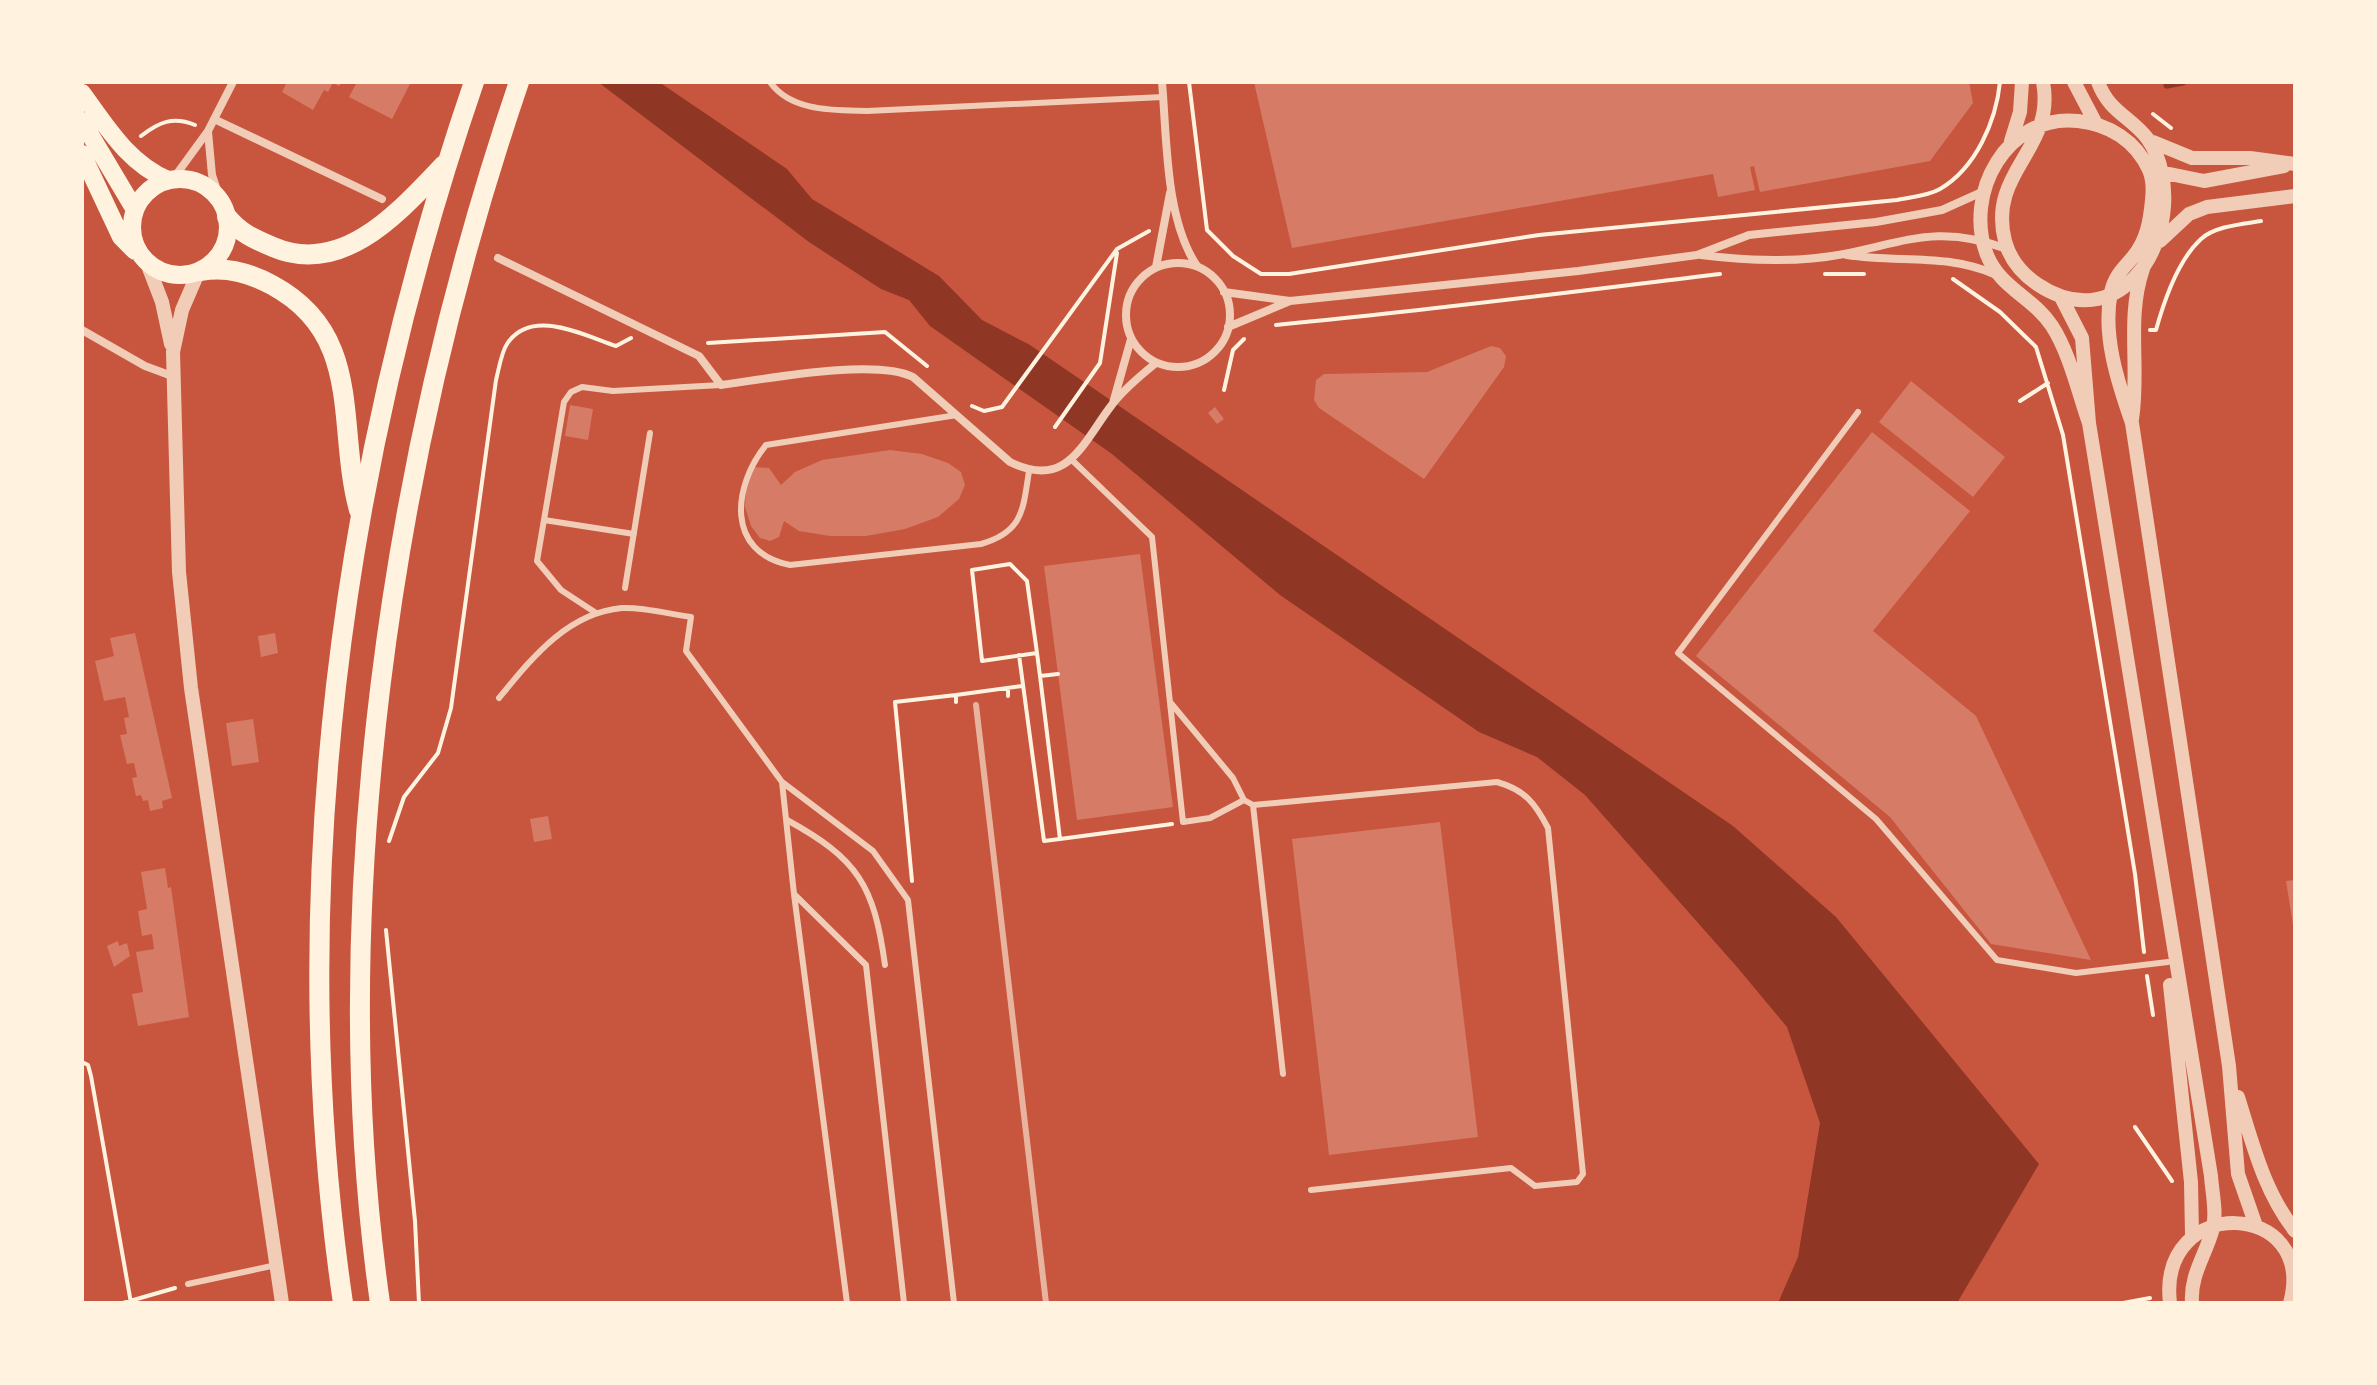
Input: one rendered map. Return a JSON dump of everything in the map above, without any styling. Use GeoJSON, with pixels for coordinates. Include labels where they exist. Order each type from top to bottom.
{"type":"FeatureCollection","features":[{"type":"Feature","properties":{"kind":"highway"},"geometry":{"type":"LineString","coordinates":[[343,1303],[324,1110],[321,935],[328,777],[342,636],[360,515],[386,395],[447,162],[474,82]]}},
{"type":"Feature","properties":{"kind":"highway"},"geometry":{"type":"LineString","coordinates":[[380,1303],[362,1039],[361,935],[374,742],[407,515],[448,326],[495,153],[519,82]]}},
{"type":"Feature","properties":{"kind":"highway"},"geometry":{"type":"LineString","coordinates":[[224,208],[239,232],[290,254],[318,255],[351,244],[384,226],[447,162]]}},
{"type":"Feature","properties":{"kind":"highway"},"geometry":{"type":"LineString","coordinates":[[200,272],[215,268],[241,272],[275,287],[293,297],[329,341],[345,392],[349,474],[360,515]]}},
{"type":"Feature","properties":{"kind":"main road"},"geometry":{"type":"LineString","coordinates":[[82,93],[123,149],[142,167],[170,180],[198,182],[224,208],[223,249],[200,272],[176,276],[144,259],[121,237],[82,154]]}},
{"type":"Feature","properties":{"kind":"main road"},"geometry":{"type":"LineString","coordinates":[[82,121],[135,210]]}},
{"type":"Feature","properties":{"kind":"main road"},"geometry":{"type":"LineString","coordinates":[[144,259],[132,230],[135,210],[151,188],[170,180]]}},
{"type":"Feature","properties":{"kind":"street"},"geometry":{"type":"LineString","coordinates":[[170,180],[208,131],[233,82]]}},
{"type":"Feature","properties":{"kind":"street"},"geometry":{"type":"LineString","coordinates":[[1131,339],[1156,363],[1170,367],[1196,364],[1216,350],[1228,327],[1229,309],[1224,292],[1216,279],[1197,266],[1189,254],[1182,229],[1171,188],[1162,82]]}},
{"type":"Feature","properties":{"kind":"street"},"geometry":{"type":"LineString","coordinates":[[1997,275],[1982,240],[1982,192],[2018,125],[2022,82]]}},
{"type":"Feature","properties":{"kind":"street"},"geometry":{"type":"LineString","coordinates":[[2043,82],[2042,125],[2031,149],[2009,180],[2003,198],[2002,221],[2008,249],[2025,275],[2061,297],[2092,300],[2111,295],[2144,267]]}},
{"type":"Feature","properties":{"kind":"street"},"geometry":{"type":"LineString","coordinates":[[2074,82],[2095,122]]}},
{"type":"Feature","properties":{"kind":"street"},"geometry":{"type":"LineString","coordinates":[[2098,82],[2113,107],[2153,142],[2192,158],[2250,158],[2291,164]]}},
{"type":"Feature","properties":{"kind":"street"},"geometry":{"type":"LineString","coordinates":[[214,119],[382,199]]}},
{"type":"Feature","properties":{"kind":"street"},"geometry":{"type":"LineString","coordinates":[[2011,141],[2042,125],[2066,119],[2095,122],[2123,135],[2156,172],[2218,180],[2291,164]]}},
{"type":"Feature","properties":{"kind":"street"},"geometry":{"type":"LineString","coordinates":[[208,131],[212,175],[224,208]]}},
{"type":"Feature","properties":{"kind":"street"},"geometry":{"type":"LineString","coordinates":[[2153,142],[2156,172],[2166,196],[2160,241]]}},
{"type":"Feature","properties":{"kind":"street"},"geometry":{"type":"LineString","coordinates":[[2156,172],[2150,226],[2135,254],[2116,275],[2111,295],[2110,334],[2117,378],[2132,423],[2229,1066],[2238,1174],[2256,1226]]}},
{"type":"Feature","properties":{"kind":"street"},"geometry":{"type":"LineString","coordinates":[[1156,267],[1171,188]]}},
{"type":"Feature","properties":{"kind":"street"},"geometry":{"type":"LineString","coordinates":[[1697,255],[1749,235],[1876,222],[1942,210],[1982,192]]}},
{"type":"Feature","properties":{"kind":"street"},"geometry":{"type":"LineString","coordinates":[[2132,423],[2137,386],[2133,297],[2144,267],[2160,241],[2189,214],[2207,207],[2295,196]]}},
{"type":"Feature","properties":{"kind":"street"},"geometry":{"type":"LineString","coordinates":[[1224,292],[1290,301],[1697,255],[1748,261],[1842,254],[1899,239],[1945,235],[1982,240],[2008,249]]}},
{"type":"Feature","properties":{"kind":"street"},"geometry":{"type":"LineString","coordinates":[[1842,254],[1876,259],[1949,259],[1997,275],[2039,310],[2053,328],[2089,423]]}},
{"type":"Feature","properties":{"kind":"street"},"geometry":{"type":"LineString","coordinates":[[498,258],[699,356],[721,385],[874,368],[900,371],[958,415],[1010,462],[1029,471],[1058,468],[1073,461],[1113,404],[1156,363]]}},
{"type":"Feature","properties":{"kind":"street"},"geometry":{"type":"LineString","coordinates":[[144,259],[162,302],[173,352]]}},
{"type":"Feature","properties":{"kind":"street"},"geometry":{"type":"LineString","coordinates":[[1113,404],[1131,339],[1126,319],[1128,298],[1139,280],[1156,267],[1176,262],[1197,266]]}},
{"type":"Feature","properties":{"kind":"street"},"geometry":{"type":"LineString","coordinates":[[200,272],[182,310],[173,352],[179,572],[191,688],[282,1303]]}},
{"type":"Feature","properties":{"kind":"street"},"geometry":{"type":"LineString","coordinates":[[2061,297],[2082,338],[2089,423],[2211,1176],[2214,1225],[2196,1266],[2191,1287],[2192,1303]]}},
{"type":"Feature","properties":{"kind":"street"},"geometry":{"type":"LineString","coordinates":[[1228,327],[1290,301]]}},
{"type":"Feature","properties":{"kind":"street"},"geometry":{"type":"LineString","coordinates":[[82,330],[145,366],[172,376]]}},
{"type":"Feature","properties":{"kind":"street"},"geometry":{"type":"LineString","coordinates":[[2155,842],[2191,1182],[2192,1235]]}},
{"type":"Feature","properties":{"kind":"street"},"geometry":{"type":"LineString","coordinates":[[2229,1066],[2261,1174],[2277,1207],[2295,1231]]}},
{"type":"Feature","properties":{"kind":"street"},"geometry":{"type":"LineString","coordinates":[[2170,1303],[2169,1283],[2174,1261],[2192,1235],[2214,1225],[2241,1222],[2256,1226],[2285,1248],[2294,1266],[2290,1303]]}},
{"type":"Feature","properties":{"kind":"lane"},"geometry":{"type":"LineString","coordinates":[[770,82],[796,102],[839,110],[1163,97]]}},
{"type":"Feature","properties":{"kind":"lane"},"geometry":{"type":"LineString","coordinates":[[597,613],[561,590],[537,561],[564,402],[571,392],[591,386],[613,391],[721,385]]}},
{"type":"Feature","properties":{"kind":"lane"},"geometry":{"type":"LineString","coordinates":[[1858,412],[1678,653],[1876,819],[1997,960],[2076,973],[2168,962]]}},
{"type":"Feature","properties":{"kind":"lane"},"geometry":{"type":"LineString","coordinates":[[958,415],[766,445],[750,466],[741,496],[743,532],[759,554],[770,561],[790,565],[981,544],[1003,538],[1017,524],[1029,471]]}},
{"type":"Feature","properties":{"kind":"lane"},"geometry":{"type":"LineString","coordinates":[[625,588],[650,433]]}},
{"type":"Feature","properties":{"kind":"lane"},"geometry":{"type":"LineString","coordinates":[[1073,461],[1152,537],[1183,822],[1210,818],[1244,800]]}},
{"type":"Feature","properties":{"kind":"lane"},"geometry":{"type":"LineString","coordinates":[[544,520],[634,534]]}},
{"type":"Feature","properties":{"kind":"lane"},"geometry":{"type":"LineString","coordinates":[[499,698],[570,624],[597,613],[624,608],[691,617],[686,651],[782,782],[873,851],[908,900],[954,1303]]}},
{"type":"Feature","properties":{"kind":"lane"},"geometry":{"type":"LineString","coordinates":[[1170,702],[1233,778],[1244,800],[1253,805],[1497,782],[1514,787],[1534,801],[1548,828],[1583,1174],[1577,1182],[1535,1186],[1511,1168],[1311,1190]]}},
{"type":"Feature","properties":{"kind":"lane"},"geometry":{"type":"LineString","coordinates":[[782,782],[847,1303]]}},
{"type":"Feature","properties":{"kind":"lane"},"geometry":{"type":"LineString","coordinates":[[1253,805],[1283,1074]]}},
{"type":"Feature","properties":{"kind":"lane"},"geometry":{"type":"LineString","coordinates":[[787,820],[828,843],[844,857],[868,892],[876,913],[885,965]]}},
{"type":"Feature","properties":{"kind":"lane"},"geometry":{"type":"LineString","coordinates":[[794,894],[866,965],[904,1303]]}},
{"type":"Feature","properties":{"kind":"lane"},"geometry":{"type":"LineString","coordinates":[[188,1284],[276,1265]]}},
{"type":"Feature","properties":{"kind":"path"},"geometry":{"type":"LineString","coordinates":[[1189,82],[1207,230],[1233,256],[1261,274],[1289,274],[1539,235],[1897,200],[1938,190],[1959,174],[1987,130],[1998,103],[2000,82]]}},
{"type":"Feature","properties":{"kind":"path"},"geometry":{"type":"LineString","coordinates":[[2143,107],[2181,134]]}},
{"type":"Feature","properties":{"kind":"path"},"geometry":{"type":"LineString","coordinates":[[2156,330],[2179,273],[2201,238],[2224,228],[2268,220]]}},
{"type":"Feature","properties":{"kind":"path"},"geometry":{"type":"LineString","coordinates":[[1009,397],[1117,249],[1149,231],[1164,229]]}},
{"type":"Feature","properties":{"kind":"path"},"geometry":{"type":"LineString","coordinates":[[1182,229],[1207,230]]}},
{"type":"Feature","properties":{"kind":"path"},"geometry":{"type":"LineString","coordinates":[[1055,427],[1095,371],[1104,350],[1117,249]]}},
{"type":"Feature","properties":{"kind":"path"},"geometry":{"type":"LineString","coordinates":[[1268,326],[1486,305],[1581,289],[1723,274]]}},
{"type":"Feature","properties":{"kind":"path"},"geometry":{"type":"LineString","coordinates":[[1814,274],[1875,274]]}},
{"type":"Feature","properties":{"kind":"path"},"geometry":{"type":"LineString","coordinates":[[1951,275],[2025,333],[2036,347],[2063,435],[2143,927],[2145,966],[2154,1023]]}},
{"type":"Feature","properties":{"kind":"path"},"geometry":{"type":"LineString","coordinates":[[386,851],[404,797],[438,753],[451,708],[496,380],[506,345],[529,325],[548,325],[616,346],[625,344],[632,336]]}},
{"type":"Feature","properties":{"kind":"path"},"geometry":{"type":"LineString","coordinates":[[1224,390],[1233,350],[1252,330]]}},
{"type":"Feature","properties":{"kind":"path"},"geometry":{"type":"LineString","coordinates":[[2020,401],[2048,383]]}},
{"type":"Feature","properties":{"kind":"path"},"geometry":{"type":"LineString","coordinates":[[82,555],[82,578]]}},
{"type":"Feature","properties":{"kind":"path"},"geometry":{"type":"LineString","coordinates":[[1037,653],[982,661],[972,570],[1010,564],[1020,570],[1027,581],[1037,653],[1040,676],[1060,839]]}},
{"type":"Feature","properties":{"kind":"path"},"geometry":{"type":"LineString","coordinates":[[1019,655],[1044,841],[1183,822]]}},
{"type":"Feature","properties":{"kind":"path"},"geometry":{"type":"LineString","coordinates":[[1040,676],[1058,674]]}},
{"type":"Feature","properties":{"kind":"path"},"geometry":{"type":"LineString","coordinates":[[908,900],[914,873],[895,702],[1022,686]]}},
{"type":"Feature","properties":{"kind":"path"},"geometry":{"type":"LineString","coordinates":[[1008,688],[1008,696]]}},
{"type":"Feature","properties":{"kind":"path"},"geometry":{"type":"LineString","coordinates":[[956,695],[956,702]]}},
{"type":"Feature","properties":{"kind":"path"},"geometry":{"type":"LineString","coordinates":[[386,923],[419,1303]]}},
{"type":"Feature","properties":{"kind":"path"},"geometry":{"type":"LineString","coordinates":[[82,1062],[88,1065],[91,1076],[131,1302]]}},
{"type":"Feature","properties":{"kind":"path"},"geometry":{"type":"LineString","coordinates":[[2135,1127],[2174,1184],[2172,1169]]}},
{"type":"Feature","properties":{"kind":"path"},"geometry":{"type":"LineString","coordinates":[[123,1303],[188,1284]]}},
{"type":"Feature","properties":{"kind":"path"},"geometry":{"type":"LineString","coordinates":[[2123,1303],[2151,1300],[2151,1288]]}},
{"type":"Feature","properties":{"kind":"shaded area"},"geometry":{"type":"Polygon","coordinates":[[[598,82],[659,82],[787,169],[812,199],[939,276],[982,320],[1030,345],[1733,826],[1836,917],[2039,1164],[1957,1303],[1778,1303],[1798,1257],[1820,1123],[1787,1027],[1585,795],[1537,757],[1479,732],[1280,595],[1112,454],[930,326],[909,300],[881,289],[809,242],[598,82]]]}},
{"type":"Feature","properties":{"kind":"building"},"geometry":{"type":"Polygon","coordinates":[[[287,82],[342,82],[339,86],[333,83],[328,92],[324,90],[313,110],[282,92],[287,82]]]}},
{"type":"Feature","properties":{"kind":"building"},"geometry":{"type":"Polygon","coordinates":[[[357,82],[411,82],[392,119],[349,97],[357,82]]]}},
{"type":"Feature","properties":{"kind":"building"},"geometry":{"type":"Polygon","coordinates":[[[1254,82],[1969,82],[1973,103],[1930,161],[1760,192],[1754,166],[1750,167],[1755,190],[1718,197],[1713,174],[1292,248],[1254,82]]]}},
{"type":"Feature","properties":{"kind":"building"},"geometry":{"type":"Polygon","coordinates":[[[1491,346],[1500,348],[1506,356],[1504,367],[1424,479],[1319,408],[1314,400],[1316,380],[1324,374],[1427,372],[1491,346]]]}},
{"type":"Feature","properties":{"kind":"building"},"geometry":{"type":"Polygon","coordinates":[[[1911,381],[2005,457],[1973,497],[1879,422],[1911,381]]]}},
{"type":"Feature","properties":{"kind":"building"},"geometry":{"type":"Polygon","coordinates":[[[570,405],[593,409],[588,440],[565,436],[570,405]]]}},
{"type":"Feature","properties":{"kind":"building"},"geometry":{"type":"Polygon","coordinates":[[[1215,407],[1224,419],[1217,424],[1208,413],[1215,407]]]}},
{"type":"Feature","properties":{"kind":"building"},"geometry":{"type":"Polygon","coordinates":[[[1872,432],[1970,511],[1873,631],[1976,716],[2091,960],[1991,944],[1890,817],[1696,656],[1872,432]]]}},
{"type":"Feature","properties":{"kind":"building"},"geometry":{"type":"Polygon","coordinates":[[[890,450],[922,454],[948,463],[961,472],[965,485],[959,499],[938,517],[905,529],[866,536],[830,536],[799,531],[784,521],[779,537],[770,541],[760,538],[751,526],[745,507],[746,484],[753,467],[769,468],[781,485],[795,472],[822,460],[890,450]]]}},
{"type":"Feature","properties":{"kind":"building"},"geometry":{"type":"Polygon","coordinates":[[[1140,554],[1173,807],[1077,820],[1044,566],[1140,554]]]}},
{"type":"Feature","properties":{"kind":"building"},"geometry":{"type":"Polygon","coordinates":[[[135,633],[172,798],[162,801],[163,808],[150,811],[148,800],[143,801],[141,795],[136,796],[132,778],[137,777],[134,763],[127,764],[120,735],[127,734],[124,718],[129,717],[125,697],[104,701],[95,661],[114,656],[110,638],[135,633]]]}},
{"type":"Feature","properties":{"kind":"building"},"geometry":{"type":"Polygon","coordinates":[[[275,633],[278,653],[261,657],[258,636],[275,633]]]}},
{"type":"Feature","properties":{"kind":"building"},"geometry":{"type":"Polygon","coordinates":[[[253,719],[259,762],[232,766],[226,723],[253,719]]]}},
{"type":"Feature","properties":{"kind":"building"},"geometry":{"type":"Polygon","coordinates":[[[548,816],[552,839],[534,842],[530,819],[548,816]]]}},
{"type":"Feature","properties":{"kind":"building"},"geometry":{"type":"Polygon","coordinates":[[[1440,822],[1478,1137],[1329,1155],[1292,839],[1440,822]]]}},
{"type":"Feature","properties":{"kind":"building"},"geometry":{"type":"Polygon","coordinates":[[[165,868],[168,888],[171,887],[189,1017],[138,1026],[132,994],[143,992],[136,952],[154,949],[152,934],[142,936],[138,911],[147,909],[141,872],[165,868]]]}},
{"type":"Feature","properties":{"kind":"building"},"geometry":{"type":"Polygon","coordinates":[[[2295,880],[2295,925],[2293,925],[2286,881],[2295,880]]]}},
{"type":"Feature","properties":{"kind":"building"},"geometry":{"type":"Polygon","coordinates":[[[118,941],[119,946],[127,943],[130,956],[114,967],[107,946],[118,941]]]}},
{"type":"Feature","properties":{"kind":"waterway"},"geometry":{"type":"LineString","coordinates":[[2167,85],[2183,82]]}},
{"type":"Feature","properties":{"kind":"railway"},"geometry":{"type":"LineString","coordinates":[[976,705],[1046,1303]]}}]}
